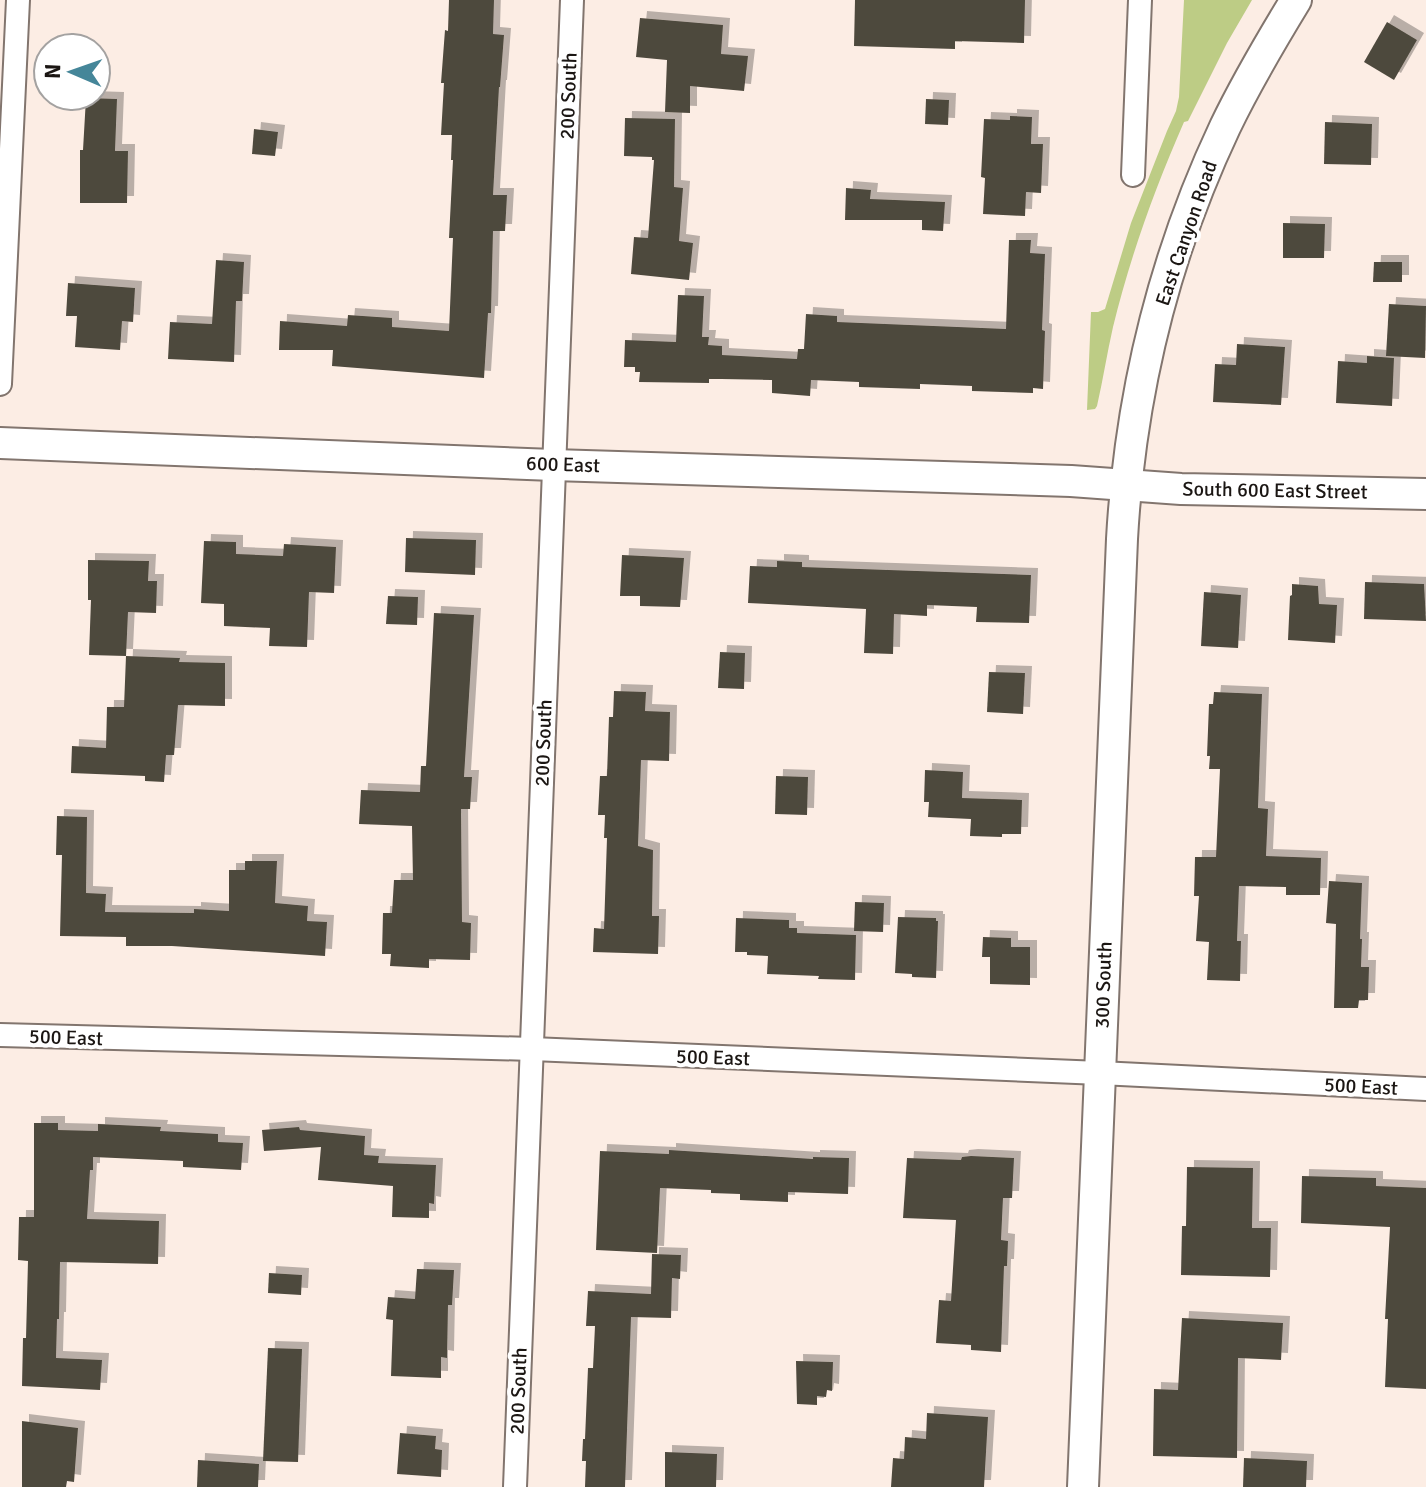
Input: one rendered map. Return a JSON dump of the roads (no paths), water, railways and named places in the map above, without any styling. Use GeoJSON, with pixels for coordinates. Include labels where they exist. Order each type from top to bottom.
{"type":"FeatureCollection","features":[{"type":"Feature","properties":{"kind":"main road","name":"East Canyon Road"},"geometry":{"type":"LineString","coordinates":[[1125,484],[1150,342],[1184,227],[1225,128],[1296,0]]}},
{"type":"Feature","properties":{"kind":"main road","name":"600 East"},"geometry":{"type":"LineString","coordinates":[[0,443],[1125,484]]}},
{"type":"Feature","properties":{"kind":"main road","name":"South 600 East Street"},"geometry":{"type":"LineString","coordinates":[[1125,484],[1181,489],[1426,494]]}},
{"type":"Feature","properties":{"kind":"main road","name":"300 South"},"geometry":{"type":"LineString","coordinates":[[1083,1487],[1125,484]]}},
{"type":"Feature","properties":{"kind":"street"},"geometry":{"type":"LineString","coordinates":[[0,384],[18,0]]}},
{"type":"Feature","properties":{"kind":"street","name":"200 South"},"geometry":{"type":"LineString","coordinates":[[515,1487],[572,0]]}},
{"type":"Feature","properties":{"kind":"street"},"geometry":{"type":"LineString","coordinates":[[1133,175],[1140,0]]}},
{"type":"Feature","properties":{"kind":"street","name":"500 East"},"geometry":{"type":"LineString","coordinates":[[0,1035],[532,1049],[1426,1089]]}}]}
